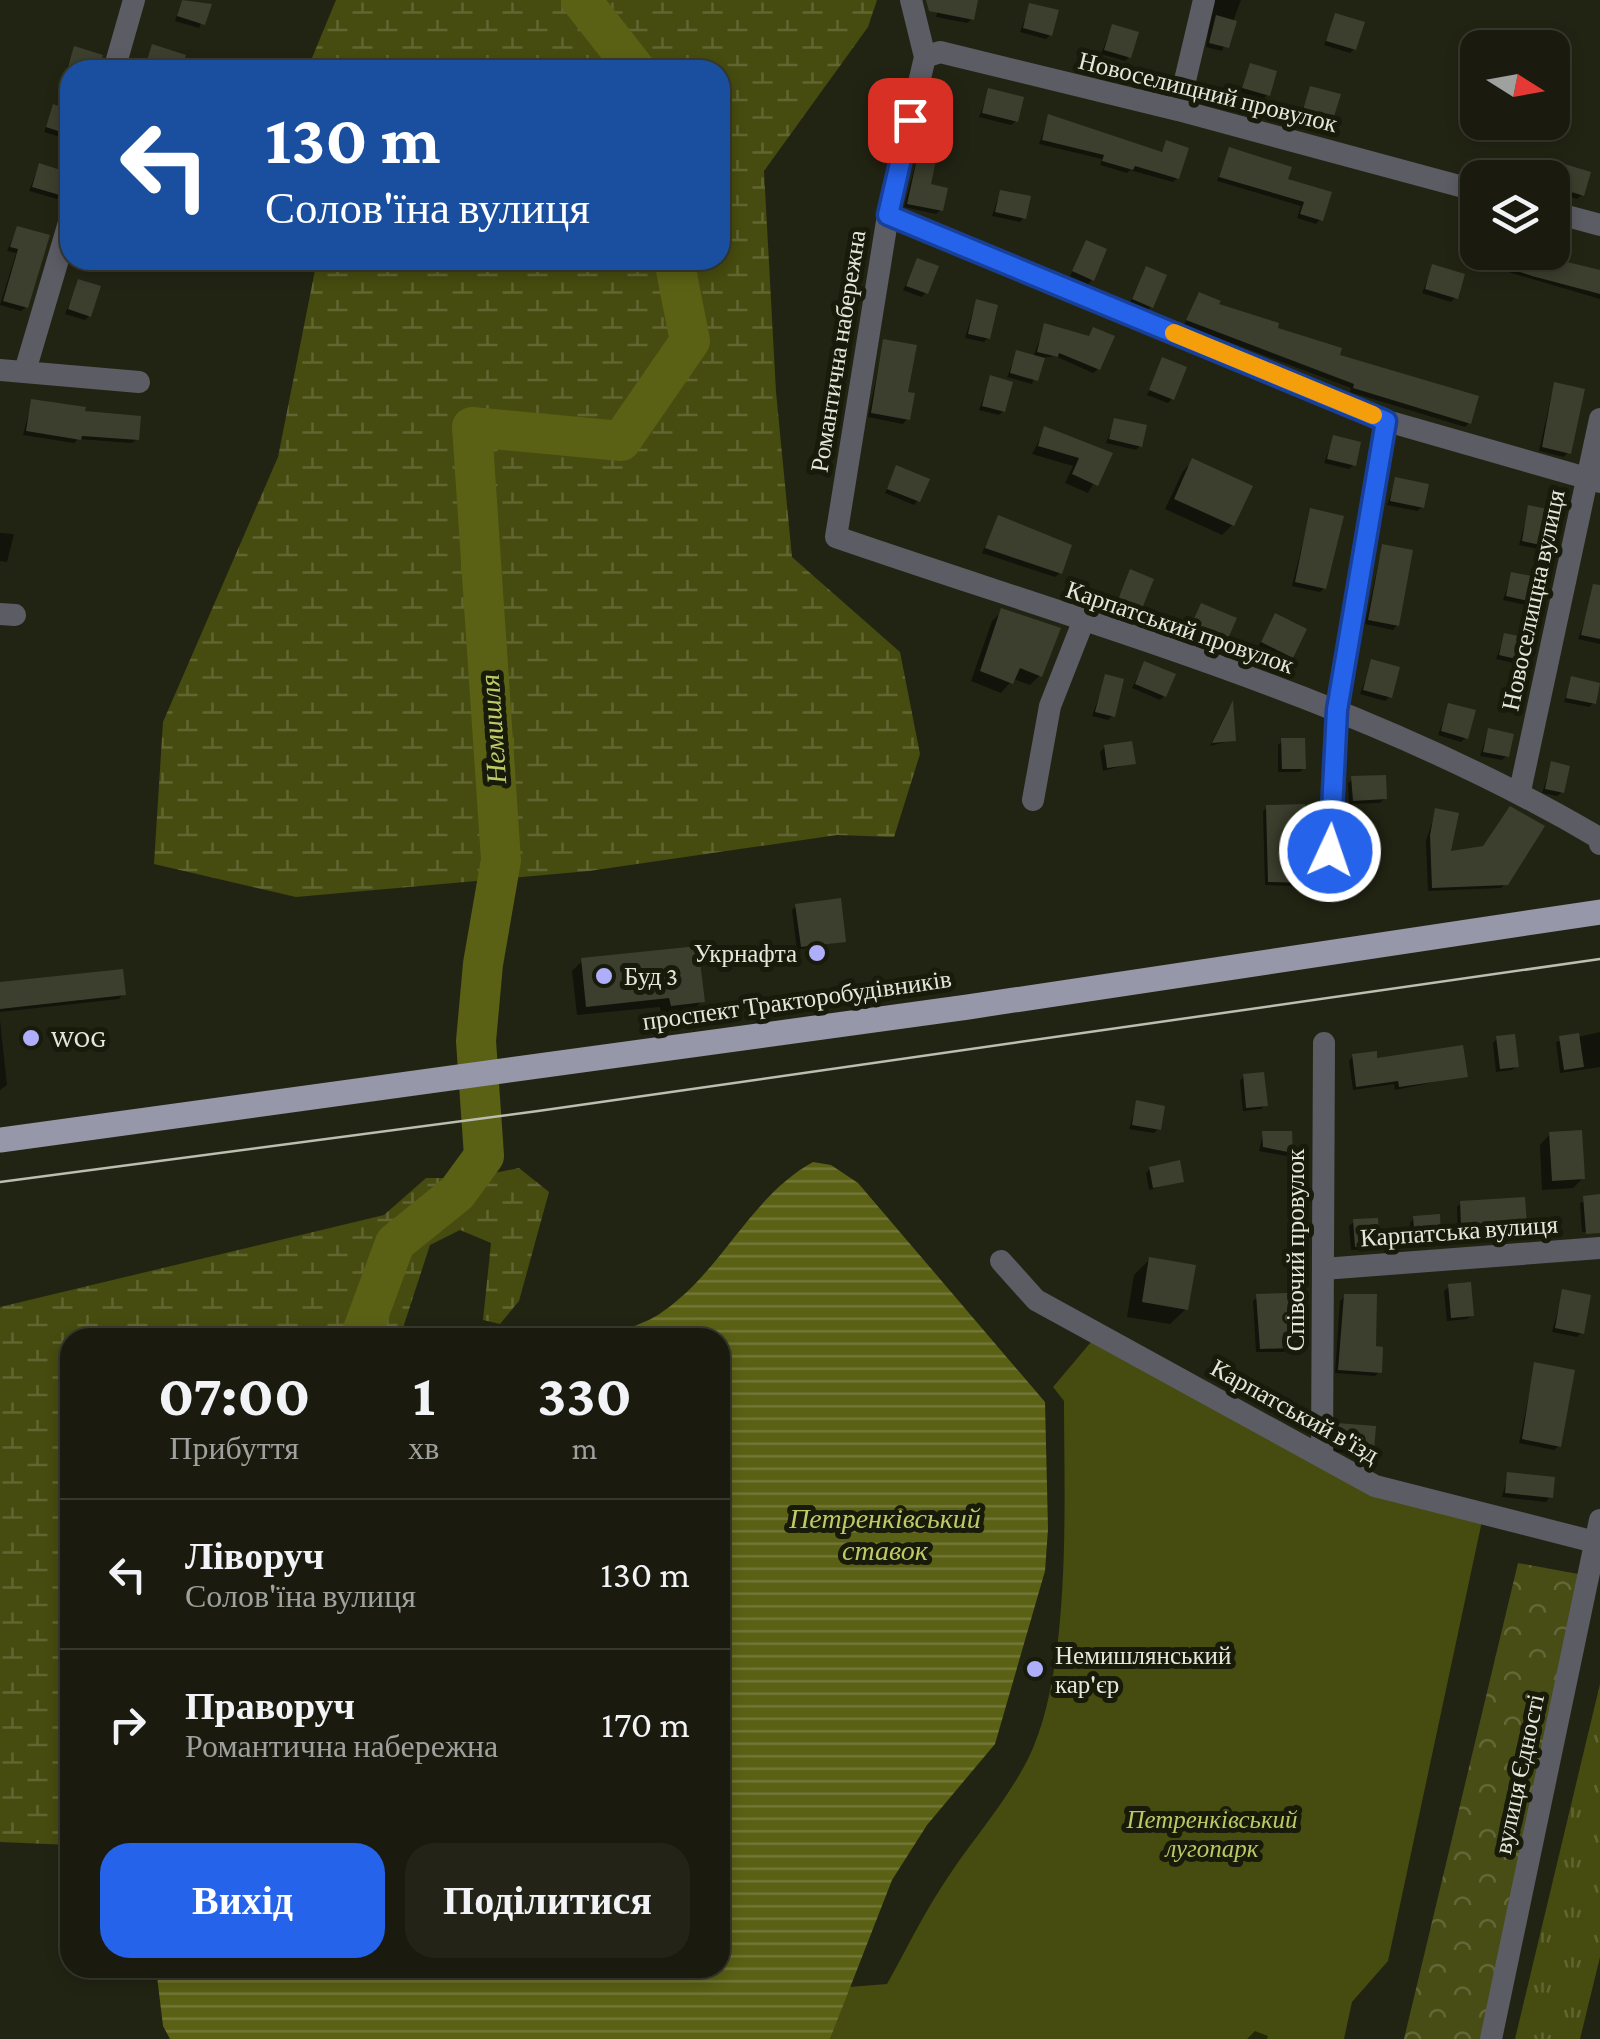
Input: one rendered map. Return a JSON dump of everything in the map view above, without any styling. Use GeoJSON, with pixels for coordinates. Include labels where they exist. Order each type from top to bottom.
{"type":"FeatureCollection","features":[{"type":"Feature","properties":{"kind":"main road","name":"проспект Тракторобудівників"},"geometry":{"type":"LineString","coordinates":[[0,1140],[532,1068],[1600,912]]}},
{"type":"Feature","properties":{"kind":"street"},"geometry":{"type":"LineString","coordinates":[[117,60],[134,0]]}},
{"type":"Feature","properties":{"kind":"street","name":"Романтична набережна"},"geometry":{"type":"LineString","coordinates":[[836,537],[888,215],[925,56],[911,0]]}},
{"type":"Feature","properties":{"kind":"street"},"geometry":{"type":"LineString","coordinates":[[1178,110],[1204,0]]}},
{"type":"Feature","properties":{"kind":"street","name":"Новоселищний провулок"},"geometry":{"type":"LineString","coordinates":[[925,56],[940,52],[1178,110],[1460,186]]}},
{"type":"Feature","properties":{"kind":"street"},"geometry":{"type":"LineString","coordinates":[[888,215],[1386,421],[1594,480]]}},
{"type":"Feature","properties":{"kind":"street"},"geometry":{"type":"LineString","coordinates":[[1570,217],[1600,225]]}},
{"type":"Feature","properties":{"kind":"street"},"geometry":{"type":"LineString","coordinates":[[25,371],[60,253]]}},
{"type":"Feature","properties":{"kind":"street"},"geometry":{"type":"LineString","coordinates":[[0,370],[140,382]]}},
{"type":"Feature","properties":{"kind":"street","name":"Новоселищна вулиця"},"geometry":{"type":"LineString","coordinates":[[1520,791],[1594,480],[1600,420]]}},
{"type":"Feature","properties":{"kind":"street"},"geometry":{"type":"LineString","coordinates":[[1330,851],[1337,710],[1386,421]]}},
{"type":"Feature","properties":{"kind":"street","name":"Карпатський провулок"},"geometry":{"type":"LineString","coordinates":[[836,537],[1337,710],[1520,791],[1600,838],[1600,844]]}},
{"type":"Feature","properties":{"kind":"street"},"geometry":{"type":"LineString","coordinates":[[1032,800],[1050,706],[1084,622]]}},
{"type":"Feature","properties":{"kind":"street","name":"Співочий провулок"},"geometry":{"type":"LineString","coordinates":[[1322,1457],[1324,1043]]}},
{"type":"Feature","properties":{"kind":"street","name":"Карпатська вулиця"},"geometry":{"type":"LineString","coordinates":[[1322,1270],[1600,1248]]}},
{"type":"Feature","properties":{"kind":"street","name":"Карпатський в'їзд"},"geometry":{"type":"LineString","coordinates":[[1001,1261],[1036,1300],[1375,1486],[1598,1531]]}},
{"type":"Feature","properties":{"kind":"street","name":"вулиця Єдності"},"geometry":{"type":"LineString","coordinates":[[1492,2039],[1598,1531]]}},
{"type":"Feature","properties":{"kind":"green space"},"geometry":{"type":"Polygon","coordinates":[[[336,0],[877,0],[868,27],[764,171],[776,392],[792,557],[900,652],[920,754],[894,837],[837,835],[589,871],[296,897],[154,864],[163,722],[278,457],[315,270],[730,270],[730,60],[311,60],[336,0]]]}},
{"type":"Feature","properties":{"kind":"green space"},"geometry":{"type":"Polygon","coordinates":[[[519,1168],[549,1192],[519,1301],[500,1324],[483,1320],[491,1243],[460,1230],[430,1245],[403,1328],[60,1328],[60,1845],[0,1842],[0,1307],[384,1215],[426,1178],[470,1178],[519,1168]]]}},
{"type":"Feature","properties":{"kind":"green space","name":"Петренківський лугопарк"},"geometry":{"type":"Polygon","coordinates":[[[1091,1342],[1351,1481],[1482,1521],[1388,1961],[1352,2002],[1344,2039],[830,2039],[849,1987],[887,1984],[943,1885],[1021,1772],[1043,1720],[1053,1678],[1063,1583],[1064,1401],[1053,1387],[1091,1342]]]}},
{"type":"Feature","properties":{"kind":"green space"},"geometry":{"type":"Polygon","coordinates":[[[1518,1563],[1589,1576],[1493,2039],[1404,2039],[1518,1563]]]}},
{"type":"Feature","properties":{"kind":"green space"},"geometry":{"type":"Polygon","coordinates":[[[1600,1684],[1600,1957],[1580,2039],[1515,2039],[1600,1684]]]}},
{"type":"Feature","properties":{"kind":"water","name":"Петренківський ставок"},"geometry":{"type":"Polygon","coordinates":[[[813,1162],[831,1165],[858,1183],[1045,1402],[1045,1571],[995,1744],[927,1825],[892,1880],[830,2039],[170,2039],[163,2026],[157,1978],[730,1978],[730,1328],[628,1328],[650,1319],[685,1294],[791,1176],[813,1162]]]}},
{"type":"Feature","properties":{"kind":"building"},"geometry":{"type":"Polygon","coordinates":[[[182,0],[212,4],[205,25],[177,16],[182,0]]]}},
{"type":"Feature","properties":{"kind":"building"},"geometry":{"type":"Polygon","coordinates":[[[926,0],[978,0],[974,20],[929,11],[926,0]]]}},
{"type":"Feature","properties":{"kind":"building"},"geometry":{"type":"Polygon","coordinates":[[[1029,3],[1059,10],[1052,36],[1023,28],[1029,3]]]}},
{"type":"Feature","properties":{"kind":"building"},"geometry":{"type":"Polygon","coordinates":[[[1335,13],[1365,22],[1356,50],[1326,41],[1335,13]]]}},
{"type":"Feature","properties":{"kind":"building"},"geometry":{"type":"Polygon","coordinates":[[[1216,15],[1237,21],[1229,48],[1209,43],[1216,15]]]}},
{"type":"Feature","properties":{"kind":"building"},"geometry":{"type":"Polygon","coordinates":[[[1112,24],[1139,32],[1131,58],[1104,50],[1112,24]]]}},
{"type":"Feature","properties":{"kind":"building"},"geometry":{"type":"Polygon","coordinates":[[[152,44],[186,55],[184,60],[147,60],[152,44]]]}},
{"type":"Feature","properties":{"kind":"building"},"geometry":{"type":"Polygon","coordinates":[[[74,46],[103,55],[102,60],[70,60],[74,46]]]}},
{"type":"Feature","properties":{"kind":"building"},"geometry":{"type":"Polygon","coordinates":[[[1250,63],[1277,71],[1270,96],[1242,88],[1250,63]]]}},
{"type":"Feature","properties":{"kind":"building"},"geometry":{"type":"Polygon","coordinates":[[[1310,86],[1341,94],[1332,123],[1302,113],[1310,86]]]}},
{"type":"Feature","properties":{"kind":"building"},"geometry":{"type":"Polygon","coordinates":[[[988,88],[1024,97],[1018,122],[982,113],[988,88]]]}},
{"type":"Feature","properties":{"kind":"building"},"geometry":{"type":"Polygon","coordinates":[[[53,104],[60,106],[60,132],[46,127],[53,104]]]}},
{"type":"Feature","properties":{"kind":"building"},"geometry":{"type":"Polygon","coordinates":[[[1048,114],[1162,152],[1166,140],[1189,148],[1179,179],[1135,166],[1133,170],[1102,161],[1104,155],[1042,140],[1048,114]]]}},
{"type":"Feature","properties":{"kind":"building"},"geometry":{"type":"Polygon","coordinates":[[[926,118],[944,122],[931,184],[948,188],[943,211],[907,204],[926,118]]]}},
{"type":"Feature","properties":{"kind":"building"},"geometry":{"type":"Polygon","coordinates":[[[1229,147],[1292,167],[1288,179],[1332,192],[1323,221],[1300,214],[1304,202],[1219,177],[1229,147]]]}},
{"type":"Feature","properties":{"kind":"building"},"geometry":{"type":"Polygon","coordinates":[[[39,163],[60,170],[60,195],[32,187],[39,163]]]}},
{"type":"Feature","properties":{"kind":"building"},"geometry":{"type":"Polygon","coordinates":[[[1570,166],[1591,172],[1584,196],[1570,192],[1570,166]]]}},
{"type":"Feature","properties":{"kind":"building"},"geometry":{"type":"Polygon","coordinates":[[[1000,190],[1031,196],[1026,219],[995,212],[1000,190]]]}},
{"type":"Feature","properties":{"kind":"building"},"geometry":{"type":"Polygon","coordinates":[[[17,226],[50,235],[28,308],[3,301],[18,249],[10,247],[17,226]]]}},
{"type":"Feature","properties":{"kind":"building"},"geometry":{"type":"Polygon","coordinates":[[[1086,240],[1107,249],[1094,281],[1072,271],[1086,240]]]}},
{"type":"Feature","properties":{"kind":"building"},"geometry":{"type":"Polygon","coordinates":[[[917,258],[939,266],[928,294],[906,286],[917,258]]]}},
{"type":"Feature","properties":{"kind":"building"},"geometry":{"type":"Polygon","coordinates":[[[1570,263],[1600,270],[1600,294],[1514,270],[1570,270],[1570,263]]]}},
{"type":"Feature","properties":{"kind":"building"},"geometry":{"type":"Polygon","coordinates":[[[1432,264],[1465,274],[1458,299],[1425,289],[1432,264]]]}},
{"type":"Feature","properties":{"kind":"building"},"geometry":{"type":"Polygon","coordinates":[[[1146,266],[1167,275],[1153,308],[1132,299],[1146,266]]]}},
{"type":"Feature","properties":{"kind":"building"},"geometry":{"type":"Polygon","coordinates":[[[78,279],[101,286],[91,317],[68,309],[78,279]]]}},
{"type":"Feature","properties":{"kind":"building"},"geometry":{"type":"Polygon","coordinates":[[[1199,292],[1221,301],[1219,304],[1279,323],[1278,328],[1342,348],[1340,355],[1479,396],[1471,424],[1353,388],[1354,384],[1186,320],[1199,292]]]}},
{"type":"Feature","properties":{"kind":"building"},"geometry":{"type":"Polygon","coordinates":[[[976,299],[998,305],[990,339],[968,334],[976,299]]]}},
{"type":"Feature","properties":{"kind":"building"},"geometry":{"type":"Polygon","coordinates":[[[1044,323],[1089,336],[1093,327],[1115,336],[1100,370],[1059,353],[1058,357],[1037,352],[1044,323]]]}},
{"type":"Feature","properties":{"kind":"building"},"geometry":{"type":"Polygon","coordinates":[[[883,339],[917,345],[908,392],[915,393],[910,420],[871,413],[883,339]]]}},
{"type":"Feature","properties":{"kind":"building"},"geometry":{"type":"Polygon","coordinates":[[[1016,350],[1045,358],[1038,381],[1010,373],[1016,350]]]}},
{"type":"Feature","properties":{"kind":"building"},"geometry":{"type":"Polygon","coordinates":[[[1162,357],[1187,367],[1174,400],[1149,390],[1162,357]]]}},
{"type":"Feature","properties":{"kind":"building"},"geometry":{"type":"Polygon","coordinates":[[[990,375],[1013,382],[1005,412],[982,406],[990,375]]]}},
{"type":"Feature","properties":{"kind":"building"},"geometry":{"type":"Polygon","coordinates":[[[1554,382],[1585,389],[1571,454],[1542,447],[1554,382]]]}},
{"type":"Feature","properties":{"kind":"building"},"geometry":{"type":"Polygon","coordinates":[[[31,399],[86,407],[85,411],[141,416],[139,440],[82,436],[81,440],[26,431],[31,399]]]}},
{"type":"Feature","properties":{"kind":"building"},"geometry":{"type":"Polygon","coordinates":[[[1114,418],[1147,425],[1142,447],[1109,439],[1114,418]]]}},
{"type":"Feature","properties":{"kind":"building"},"geometry":{"type":"Polygon","coordinates":[[[1044,426],[1113,453],[1098,486],[1072,474],[1079,458],[1038,446],[1044,426]]]}},
{"type":"Feature","properties":{"kind":"building"},"geometry":{"type":"Polygon","coordinates":[[[1333,435],[1361,442],[1356,466],[1327,459],[1333,435]]]}},
{"type":"Feature","properties":{"kind":"building"},"geometry":{"type":"Polygon","coordinates":[[[1192,458],[1253,486],[1234,526],[1174,499],[1192,458]]]}},
{"type":"Feature","properties":{"kind":"building"},"geometry":{"type":"Polygon","coordinates":[[[896,465],[930,479],[920,502],[887,489],[896,465]]]}},
{"type":"Feature","properties":{"kind":"building"},"geometry":{"type":"Polygon","coordinates":[[[1395,477],[1429,484],[1424,508],[1390,501],[1395,477]]]}},
{"type":"Feature","properties":{"kind":"building"},"geometry":{"type":"Polygon","coordinates":[[[1528,505],[1552,510],[1545,546],[1522,541],[1528,505]]]}},
{"type":"Feature","properties":{"kind":"building"},"geometry":{"type":"Polygon","coordinates":[[[1310,508],[1344,516],[1326,589],[1295,582],[1310,508]]]}},
{"type":"Feature","properties":{"kind":"building"},"geometry":{"type":"Polygon","coordinates":[[[998,515],[1072,545],[1062,574],[985,548],[998,515]]]}},
{"type":"Feature","properties":{"kind":"building"},"geometry":{"type":"Polygon","coordinates":[[[1382,544],[1413,550],[1399,626],[1368,620],[1382,544]]]}},
{"type":"Feature","properties":{"kind":"building"},"geometry":{"type":"Polygon","coordinates":[[[1130,569],[1154,579],[1141,611],[1117,602],[1130,569]]]}},
{"type":"Feature","properties":{"kind":"building"},"geometry":{"type":"Polygon","coordinates":[[[1511,572],[1547,579],[1541,604],[1506,596],[1511,572]]]}},
{"type":"Feature","properties":{"kind":"building"},"geometry":{"type":"Polygon","coordinates":[[[1593,584],[1600,585],[1600,639],[1581,635],[1593,584]]]}},
{"type":"Feature","properties":{"kind":"building"},"geometry":{"type":"Polygon","coordinates":[[[1201,603],[1237,618],[1226,643],[1190,628],[1201,603]]]}},
{"type":"Feature","properties":{"kind":"building"},"geometry":{"type":"Polygon","coordinates":[[[1001,608],[1061,628],[1042,677],[1020,668],[1013,684],[980,671],[1001,608]]]}},
{"type":"Feature","properties":{"kind":"building"},"geometry":{"type":"Polygon","coordinates":[[[1275,613],[1307,629],[1293,658],[1261,642],[1275,613]]]}},
{"type":"Feature","properties":{"kind":"building"},"geometry":{"type":"Polygon","coordinates":[[[1504,633],[1534,639],[1529,662],[1499,655],[1504,633]]]}},
{"type":"Feature","properties":{"kind":"building"},"geometry":{"type":"Polygon","coordinates":[[[1371,659],[1400,667],[1392,698],[1363,690],[1371,659]]]}},
{"type":"Feature","properties":{"kind":"building"},"geometry":{"type":"Polygon","coordinates":[[[1144,661],[1176,674],[1166,697],[1135,684],[1144,661]]]}},
{"type":"Feature","properties":{"kind":"building"},"geometry":{"type":"Polygon","coordinates":[[[1105,674],[1124,679],[1115,717],[1095,712],[1105,674]]]}},
{"type":"Feature","properties":{"kind":"building"},"geometry":{"type":"Polygon","coordinates":[[[1571,676],[1600,683],[1596,704],[1566,698],[1571,676]]]}},
{"type":"Feature","properties":{"kind":"building"},"geometry":{"type":"Polygon","coordinates":[[[1233,700],[1236,741],[1212,743],[1233,700]]]}},
{"type":"Feature","properties":{"kind":"building"},"geometry":{"type":"Polygon","coordinates":[[[1448,703],[1476,710],[1468,739],[1441,731],[1448,703]]]}},
{"type":"Feature","properties":{"kind":"building"},"geometry":{"type":"Polygon","coordinates":[[[1488,728],[1514,734],[1509,757],[1483,752],[1488,728]]]}},
{"type":"Feature","properties":{"kind":"building"},"geometry":{"type":"Polygon","coordinates":[[[1281,738],[1305,738],[1306,769],[1282,769],[1281,738]]]}},
{"type":"Feature","properties":{"kind":"building"},"geometry":{"type":"Polygon","coordinates":[[[1132,741],[1136,764],[1107,768],[1104,745],[1132,741]]]}},
{"type":"Feature","properties":{"kind":"building"},"geometry":{"type":"Polygon","coordinates":[[[1551,761],[1570,766],[1564,793],[1545,789],[1551,761]]]}},
{"type":"Feature","properties":{"kind":"building"},"geometry":{"type":"Polygon","coordinates":[[[1386,775],[1387,799],[1353,801],[1351,776],[1386,775]]]}},
{"type":"Feature","properties":{"kind":"building"},"geometry":{"type":"Polygon","coordinates":[[[1305,804],[1304,883],[1268,882],[1266,805],[1305,804]]]}},
{"type":"Feature","properties":{"kind":"building"},"geometry":{"type":"Polygon","coordinates":[[[1510,806],[1545,826],[1508,885],[1432,888],[1430,835],[1435,808],[1459,813],[1451,851],[1483,846],[1510,806]]]}},
{"type":"Feature","properties":{"kind":"building"},"geometry":{"type":"Polygon","coordinates":[[[841,898],[846,942],[801,947],[795,904],[841,898]]]}},
{"type":"Feature","properties":{"kind":"building"},"geometry":{"type":"Polygon","coordinates":[[[698,946],[705,1002],[671,1006],[669,998],[586,1007],[581,958],[698,946]]]}},
{"type":"Feature","properties":{"kind":"building"},"geometry":{"type":"Polygon","coordinates":[[[123,969],[126,995],[0,1009],[0,982],[123,969]]]}},
{"type":"Feature","properties":{"kind":"building"},"geometry":{"type":"Polygon","coordinates":[[[1579,1033],[1584,1067],[1564,1070],[1559,1036],[1579,1033]]]}},
{"type":"Feature","properties":{"kind":"building"},"geometry":{"type":"Polygon","coordinates":[[[1515,1034],[1519,1067],[1500,1069],[1496,1036],[1515,1034]]]}},
{"type":"Feature","properties":{"kind":"building"},"geometry":{"type":"Polygon","coordinates":[[[1463,1045],[1468,1077],[1399,1087],[1398,1081],[1356,1087],[1352,1054],[1377,1051],[1377,1058],[1463,1045]]]}},
{"type":"Feature","properties":{"kind":"building"},"geometry":{"type":"Polygon","coordinates":[[[1264,1072],[1268,1106],[1246,1108],[1243,1074],[1264,1072]]]}},
{"type":"Feature","properties":{"kind":"building"},"geometry":{"type":"Polygon","coordinates":[[[1136,1100],[1165,1106],[1161,1130],[1132,1125],[1136,1100]]]}},
{"type":"Feature","properties":{"kind":"building"},"geometry":{"type":"Polygon","coordinates":[[[1582,1130],[1585,1179],[1552,1181],[1549,1132],[1582,1130]]]}},
{"type":"Feature","properties":{"kind":"building"},"geometry":{"type":"Polygon","coordinates":[[[1262,1131],[1292,1131],[1293,1153],[1263,1147],[1262,1131]]]}},
{"type":"Feature","properties":{"kind":"building"},"geometry":{"type":"Polygon","coordinates":[[[1180,1160],[1184,1182],[1153,1188],[1149,1167],[1180,1160]]]}},
{"type":"Feature","properties":{"kind":"building"},"geometry":{"type":"Polygon","coordinates":[[[1600,1194],[1600,1233],[1586,1234],[1583,1196],[1600,1194]]]}},
{"type":"Feature","properties":{"kind":"building"},"geometry":{"type":"Polygon","coordinates":[[[1525,1197],[1527,1225],[1461,1228],[1460,1201],[1525,1197]]]}},
{"type":"Feature","properties":{"kind":"building"},"geometry":{"type":"Polygon","coordinates":[[[1440,1214],[1441,1242],[1415,1243],[1413,1216],[1440,1214]]]}},
{"type":"Feature","properties":{"kind":"building"},"geometry":{"type":"Polygon","coordinates":[[[1378,1218],[1380,1246],[1355,1247],[1353,1219],[1378,1218]]]}},
{"type":"Feature","properties":{"kind":"building"},"geometry":{"type":"Polygon","coordinates":[[[1149,1257],[1196,1265],[1188,1310],[1142,1302],[1149,1257]]]}},
{"type":"Feature","properties":{"kind":"building"},"geometry":{"type":"Polygon","coordinates":[[[1471,1282],[1474,1316],[1451,1318],[1448,1284],[1471,1282]]]}},
{"type":"Feature","properties":{"kind":"building"},"geometry":{"type":"Polygon","coordinates":[[[1562,1289],[1591,1295],[1584,1334],[1555,1328],[1562,1289]]]}},
{"type":"Feature","properties":{"kind":"building"},"geometry":{"type":"Polygon","coordinates":[[[1288,1293],[1291,1348],[1260,1349],[1256,1294],[1288,1293]]]}},
{"type":"Feature","properties":{"kind":"building"},"geometry":{"type":"Polygon","coordinates":[[[1344,1294],[1377,1294],[1376,1346],[1383,1347],[1382,1373],[1338,1370],[1344,1294]]]}},
{"type":"Feature","properties":{"kind":"building"},"geometry":{"type":"Polygon","coordinates":[[[1534,1362],[1575,1370],[1561,1447],[1522,1439],[1534,1362]]]}},
{"type":"Feature","properties":{"kind":"building"},"geometry":{"type":"Polygon","coordinates":[[[1337,1423],[1376,1426],[1374,1451],[1337,1448],[1337,1423]]]}},
{"type":"Feature","properties":{"kind":"building"},"geometry":{"type":"Polygon","coordinates":[[[1507,1472],[1555,1477],[1553,1498],[1505,1493],[1507,1472]]]}},
{"type":"Feature","properties":{"kind":"waterway","name":"Немишля"},"geometry":{"type":"LineString","coordinates":[[581,0],[628,60]]}},
{"type":"Feature","properties":{"kind":"waterway","name":"Немишля"},"geometry":{"type":"LineString","coordinates":[[364,1328],[395,1243],[457,1193],[484,1156],[476,1041],[483,964],[501,860],[472,427],[621,441],[690,341],[676,270]]}},
{"type":"Feature","properties":{"kind":"tram line"},"geometry":{"type":"LineString","coordinates":[[0,1182],[538,1111],[1600,959]]}},
{"type":"Feature","properties":{"kind":"slow traffic"},"geometry":{"type":"LineString","coordinates":[[1174,333],[1373,415]]}},
{"type":"Feature","properties":{"kind":"place","name":"Укрнафта"},"geometry":{"type":"Point","coordinates":[817,953]}},
{"type":"Feature","properties":{"kind":"place","name":"Буд 3"},"geometry":{"type":"Point","coordinates":[604,976]}},
{"type":"Feature","properties":{"kind":"place","name":"WOG"},"geometry":{"type":"Point","coordinates":[31,1038]}},
{"type":"Feature","properties":{"kind":"place","name":"Немишлянський кар'єр"},"geometry":{"type":"Point","coordinates":[1035,1669]}},
{"type":"Feature","properties":{"kind":"route"},"geometry":{"type":"LineString","coordinates":[[910,120],[888,215],[1386,421],[1337,710],[1330,851]]}}]}
